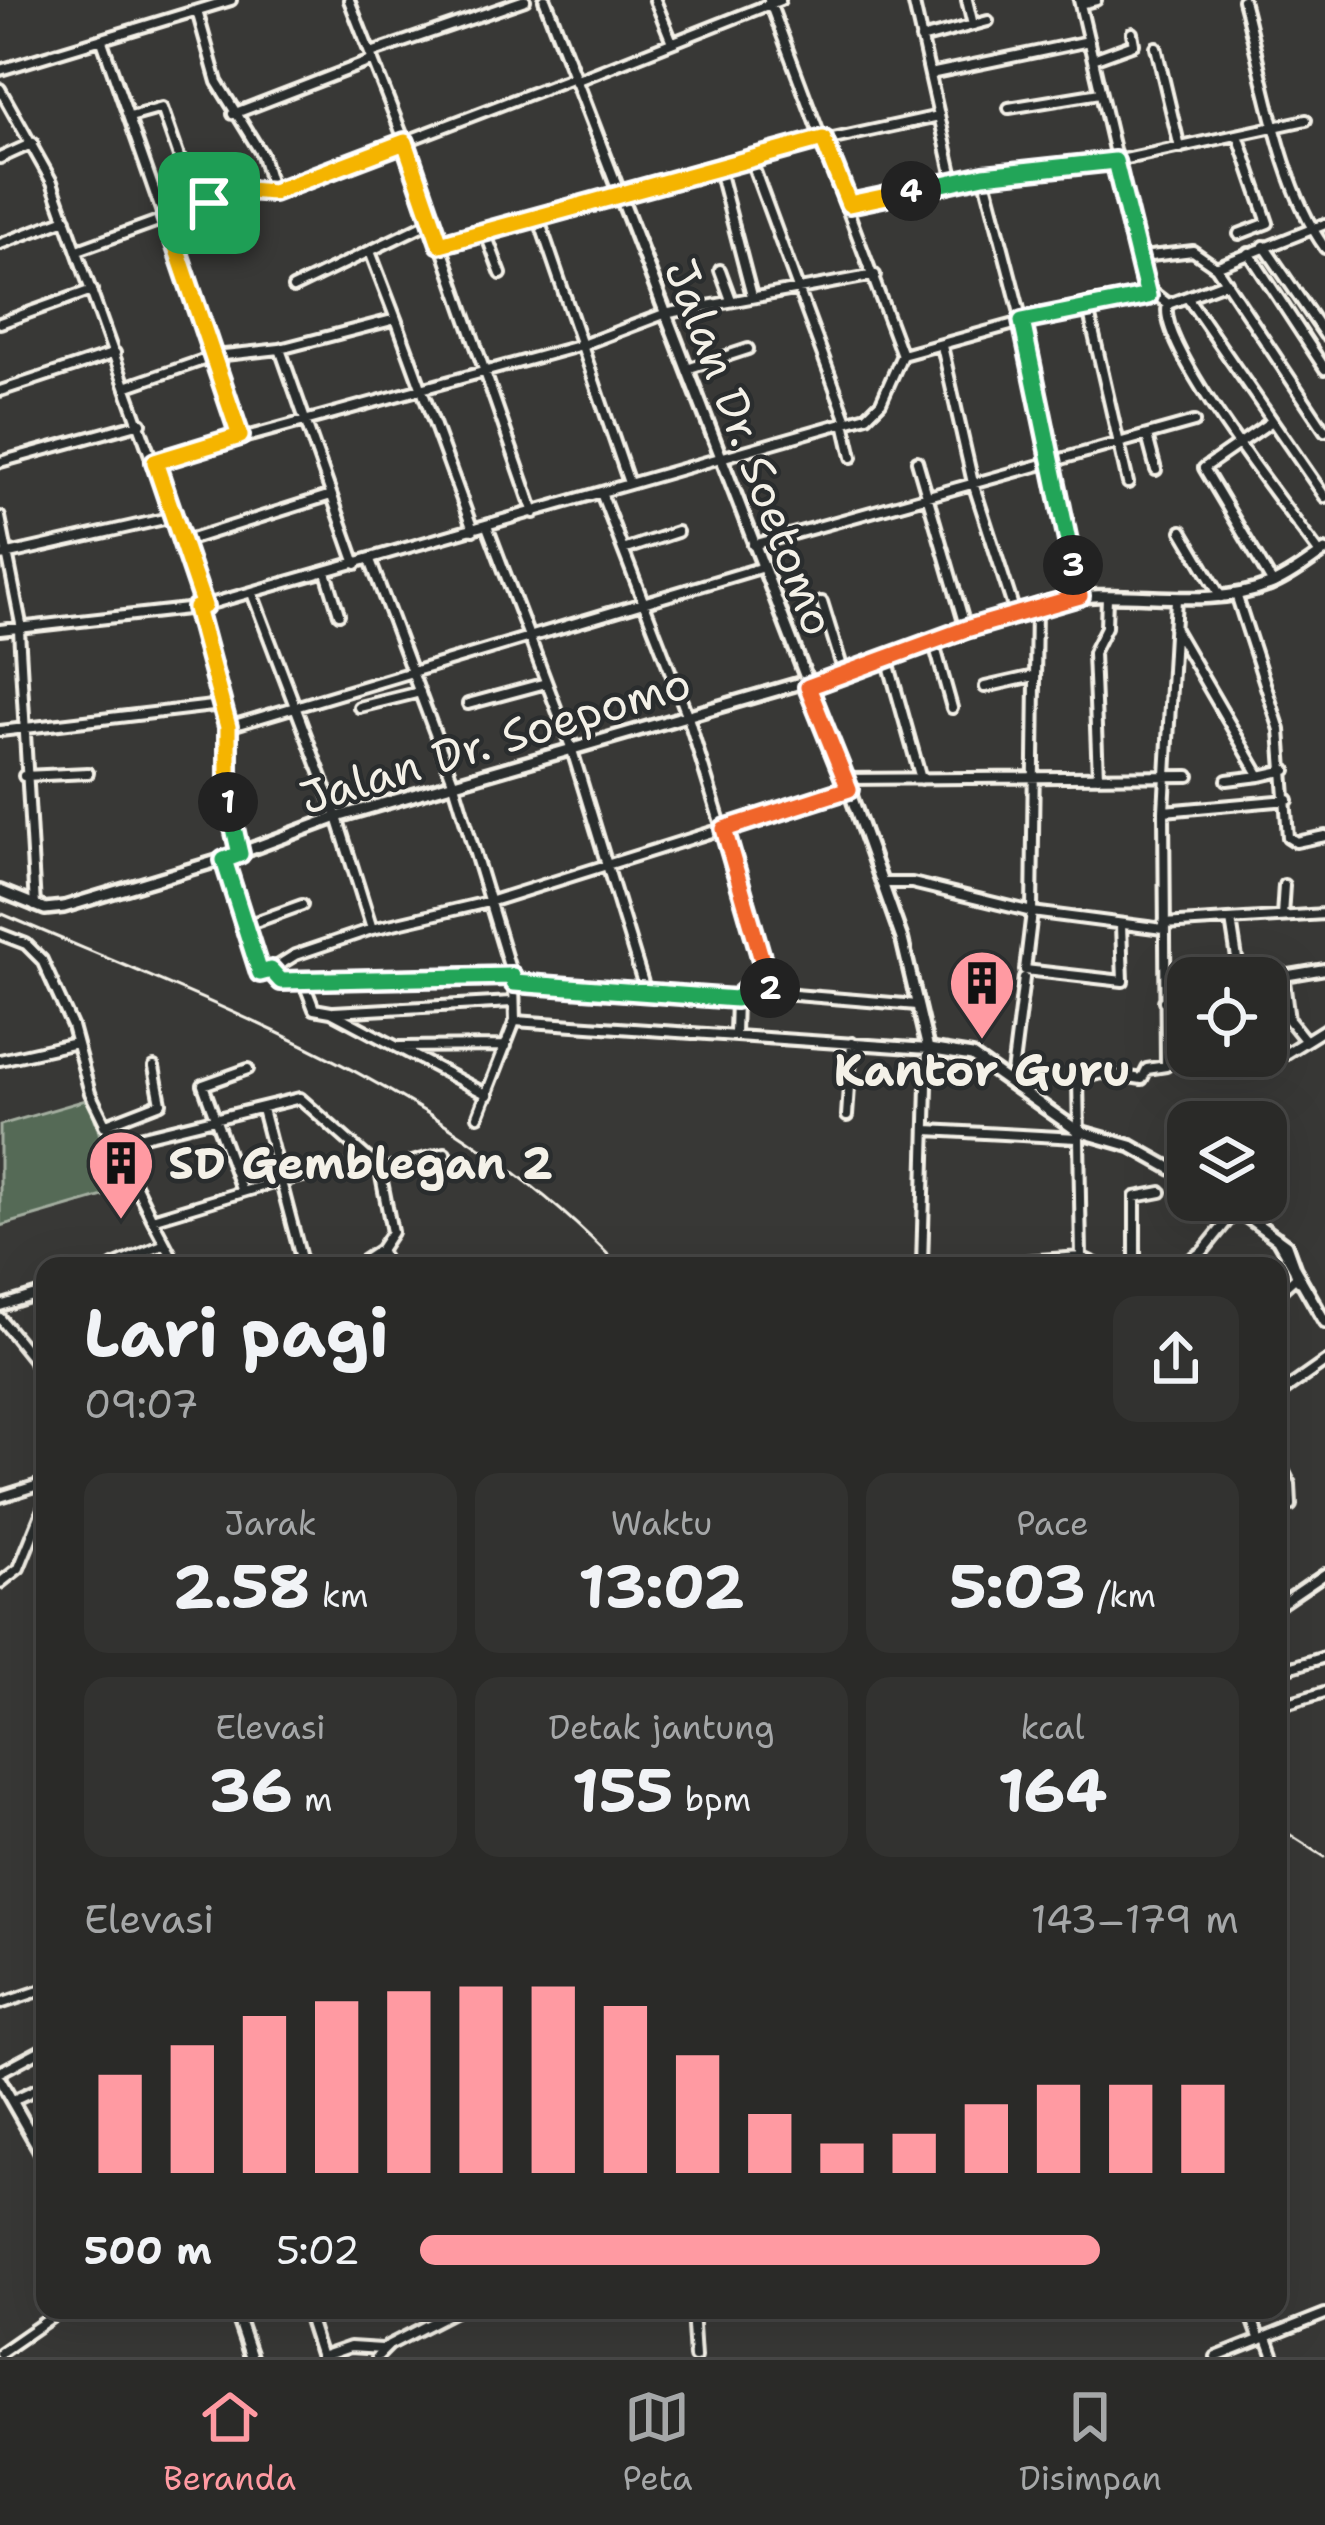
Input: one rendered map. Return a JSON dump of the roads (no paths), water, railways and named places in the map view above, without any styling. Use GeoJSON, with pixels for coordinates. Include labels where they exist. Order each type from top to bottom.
{"type":"FeatureCollection","features":[{"type":"Feature","properties":{"kind":"street"},"geometry":{"type":"LineString","coordinates":[[0,70],[231,0]]}},
{"type":"Feature","properties":{"kind":"street"},"geometry":{"type":"LineString","coordinates":[[349,0],[405,142],[534,513]]}},
{"type":"Feature","properties":{"kind":"street"},"geometry":{"type":"LineString","coordinates":[[233,114],[525,0]]}},
{"type":"Feature","properties":{"kind":"street","name":"Jalan Dr. Soetomo"},"geometry":{"type":"LineString","coordinates":[[545,0],[847,784],[882,883],[928,1049]]}},
{"type":"Feature","properties":{"kind":"street"},"geometry":{"type":"LineString","coordinates":[[655,0],[671,42]]}},
{"type":"Feature","properties":{"kind":"street"},"geometry":{"type":"LineString","coordinates":[[913,0],[954,182]]}},
{"type":"Feature","properties":{"kind":"street"},"geometry":{"type":"LineString","coordinates":[[967,0],[973,25]]}},
{"type":"Feature","properties":{"kind":"street"},"geometry":{"type":"LineString","coordinates":[[1096,0],[1080,2],[1148,296]]}},
{"type":"Feature","properties":{"kind":"street"},"geometry":{"type":"LineString","coordinates":[[1243,0],[1277,130],[1310,227],[1325,248]]}},
{"type":"Feature","properties":{"kind":"street"},"geometry":{"type":"LineString","coordinates":[[0,630],[200,607],[845,421],[875,410],[902,355],[773,1],[273,192],[247,190],[78,250]]}},
{"type":"Feature","properties":{"kind":"street"},"geometry":{"type":"LineString","coordinates":[[196,10],[217,82],[262,155],[273,192]]}},
{"type":"Feature","properties":{"kind":"street"},"geometry":{"type":"LineString","coordinates":[[921,39],[988,21]]}},
{"type":"Feature","properties":{"kind":"street"},"geometry":{"type":"LineString","coordinates":[[1093,59],[1134,44],[1132,32]]}},
{"type":"Feature","properties":{"kind":"street"},"geometry":{"type":"LineString","coordinates":[[102,41],[240,436]]}},
{"type":"Feature","properties":{"kind":"street"},"geometry":{"type":"LineString","coordinates":[[930,74],[1089,41]]}},
{"type":"Feature","properties":{"kind":"street"},"geometry":{"type":"LineString","coordinates":[[1156,47],[1180,148]]}},
{"type":"Feature","properties":{"kind":"street"},"geometry":{"type":"LineString","coordinates":[[0,89],[33,143],[66,219],[182,542],[228,727],[226,787],[240,854]]}},
{"type":"Feature","properties":{"kind":"street"},"geometry":{"type":"LineString","coordinates":[[1009,109],[1100,93]]}},
{"type":"Feature","properties":{"kind":"street"},"geometry":{"type":"LineString","coordinates":[[130,118],[162,108],[185,174],[209,203]]}},
{"type":"Feature","properties":{"kind":"street"},"geometry":{"type":"LineString","coordinates":[[440,244],[750,157],[939,116]]}},
{"type":"Feature","properties":{"kind":"street"},"geometry":{"type":"LineString","coordinates":[[849,204],[984,175],[1115,161],[1277,130],[1306,120]]}},
{"type":"Feature","properties":{"kind":"street"},"geometry":{"type":"LineString","coordinates":[[1239,138],[1268,223],[1239,234]]}},
{"type":"Feature","properties":{"kind":"street"},"geometry":{"type":"LineString","coordinates":[[0,158],[33,143]]}},
{"type":"Feature","properties":{"kind":"street"},"geometry":{"type":"LineString","coordinates":[[750,157],[845,421],[852,457]]}},
{"type":"Feature","properties":{"kind":"street"},"geometry":{"type":"LineString","coordinates":[[718,166],[752,296]]}},
{"type":"Feature","properties":{"kind":"street"},"geometry":{"type":"LineString","coordinates":[[984,175],[1022,321],[1080,596]]}},
{"type":"Feature","properties":{"kind":"street"},"geometry":{"type":"LineString","coordinates":[[538,217],[629,483]]}},
{"type":"Feature","properties":{"kind":"street"},"geometry":{"type":"LineString","coordinates":[[0,244],[66,219]]}},
{"type":"Feature","properties":{"kind":"street"},"geometry":{"type":"LineString","coordinates":[[293,288],[432,221]]}},
{"type":"Feature","properties":{"kind":"street"},"geometry":{"type":"LineString","coordinates":[[1216,266],[1325,224]]}},
{"type":"Feature","properties":{"kind":"street"},"geometry":{"type":"LineString","coordinates":[[485,232],[501,274]]}},
{"type":"Feature","properties":{"kind":"street"},"geometry":{"type":"LineString","coordinates":[[1264,245],[1325,335]]}},
{"type":"Feature","properties":{"kind":"street"},"geometry":{"type":"LineString","coordinates":[[1142,256],[1193,251],[1216,266],[1325,431]]}},
{"type":"Feature","properties":{"kind":"street"},"geometry":{"type":"LineString","coordinates":[[1249,253],[1325,369]]}},
{"type":"Feature","properties":{"kind":"street"},"geometry":{"type":"LineString","coordinates":[[370,254],[472,530]]}},
{"type":"Feature","properties":{"kind":"street"},"geometry":{"type":"LineString","coordinates":[[720,270],[731,300]]}},
{"type":"Feature","properties":{"kind":"street"},"geometry":{"type":"LineString","coordinates":[[155,462],[582,345],[664,314],[875,275]]}},
{"type":"Feature","properties":{"kind":"street"},"geometry":{"type":"LineString","coordinates":[[902,355],[1087,304],[1148,296],[1168,304],[1227,282]]}},
{"type":"Feature","properties":{"kind":"street"},"geometry":{"type":"LineString","coordinates":[[0,323],[92,290]]}},
{"type":"Feature","properties":{"kind":"street"},"geometry":{"type":"LineString","coordinates":[[1186,296],[1325,497]]}},
{"type":"Feature","properties":{"kind":"street"},"geometry":{"type":"LineString","coordinates":[[1087,304],[1128,483]]}},
{"type":"Feature","properties":{"kind":"street"},"geometry":{"type":"LineString","coordinates":[[1168,304],[1166,322],[1172,340],[1323,552]]}},
{"type":"Feature","properties":{"kind":"street"},"geometry":{"type":"LineString","coordinates":[[128,386],[215,356],[280,349],[396,319]]}},
{"type":"Feature","properties":{"kind":"street"},"geometry":{"type":"LineString","coordinates":[[942,346],[973,483],[1015,613]]}},
{"type":"Feature","properties":{"kind":"street"},"geometry":{"type":"LineString","coordinates":[[280,349],[356,564]]}},
{"type":"Feature","properties":{"kind":"street"},"geometry":{"type":"LineString","coordinates":[[685,370],[748,349]]}},
{"type":"Feature","properties":{"kind":"street"},"geometry":{"type":"LineString","coordinates":[[0,391],[115,353]]}},
{"type":"Feature","properties":{"kind":"street"},"geometry":{"type":"LineString","coordinates":[[1273,421],[1207,463],[1205,476],[1273,584]]}},
{"type":"Feature","properties":{"kind":"street"},"geometry":{"type":"LineString","coordinates":[[753,545],[1194,422]]}},
{"type":"Feature","properties":{"kind":"street"},"geometry":{"type":"LineString","coordinates":[[0,462],[141,423]]}},
{"type":"Feature","properties":{"kind":"street"},"geometry":{"type":"LineString","coordinates":[[1147,436],[1156,470]]}},
{"type":"Feature","properties":{"kind":"street"},"geometry":{"type":"LineString","coordinates":[[916,461],[966,629]]}},
{"type":"Feature","properties":{"kind":"street"},"geometry":{"type":"LineString","coordinates":[[601,493],[688,717],[772,993]]}},
{"type":"Feature","properties":{"kind":"street"},"geometry":{"type":"LineString","coordinates":[[182,542],[331,496]]}},
{"type":"Feature","properties":{"kind":"street"},"geometry":{"type":"LineString","coordinates":[[0,517],[21,629],[24,776],[34,906],[0,891]]}},
{"type":"Feature","properties":{"kind":"street"},"geometry":{"type":"LineString","coordinates":[[5,556],[173,517]]}},
{"type":"Feature","properties":{"kind":"street"},"geometry":{"type":"LineString","coordinates":[[487,526],[571,747],[643,983]]}},
{"type":"Feature","properties":{"kind":"street"},"geometry":{"type":"LineString","coordinates":[[1182,531],[1221,597]]}},
{"type":"Feature","properties":{"kind":"street"},"geometry":{"type":"LineString","coordinates":[[623,550],[677,532]]}},
{"type":"Feature","properties":{"kind":"street","name":"Jalan Dr. Soepomo"},"geometry":{"type":"LineString","coordinates":[[34,906],[64,907],[224,860],[338,817],[571,747],[806,685],[1036,606],[1080,596],[1221,597],[1273,584],[1323,552]]}},
{"type":"Feature","properties":{"kind":"street"},"geometry":{"type":"LineString","coordinates":[[370,560],[454,784],[513,980],[515,1022],[478,1116]]}},
{"type":"Feature","properties":{"kind":"street"},"geometry":{"type":"LineString","coordinates":[[228,727],[760,568]]}},
{"type":"Feature","properties":{"kind":"street"},"geometry":{"type":"LineString","coordinates":[[326,572],[339,614]]}},
{"type":"Feature","properties":{"kind":"street"},"geometry":{"type":"LineString","coordinates":[[252,592],[338,817],[372,929]]}},
{"type":"Feature","properties":{"kind":"street"},"geometry":{"type":"LineString","coordinates":[[1236,593],[1280,730],[1290,842],[1325,836]]}},
{"type":"Feature","properties":{"kind":"street"},"geometry":{"type":"LineString","coordinates":[[1098,777],[1093,653],[1106,627],[1107,596]]}},
{"type":"Feature","properties":{"kind":"street"},"geometry":{"type":"LineString","coordinates":[[1081,1257],[1081,1076],[1142,1078],[1147,1069],[1166,1069],[1164,811],[1176,599]]}},
{"type":"Feature","properties":{"kind":"street"},"geometry":{"type":"LineString","coordinates":[[822,602],[844,673]]}},
{"type":"Feature","properties":{"kind":"street"},"geometry":{"type":"LineString","coordinates":[[1036,606],[1032,912],[1025,970],[1123,981],[1121,926]]}},
{"type":"Feature","properties":{"kind":"street"},"geometry":{"type":"LineString","coordinates":[[1173,627],[1261,776]]}},
{"type":"Feature","properties":{"kind":"street"},"geometry":{"type":"LineString","coordinates":[[933,640],[952,708]]}},
{"type":"Feature","properties":{"kind":"street"},"geometry":{"type":"LineString","coordinates":[[887,656],[921,779]]}},
{"type":"Feature","properties":{"kind":"street"},"geometry":{"type":"LineString","coordinates":[[985,687],[1034,676]]}},
{"type":"Feature","properties":{"kind":"street"},"geometry":{"type":"LineString","coordinates":[[468,704],[546,682]]}},
{"type":"Feature","properties":{"kind":"street"},"geometry":{"type":"LineString","coordinates":[[359,707],[420,692]]}},
{"type":"Feature","properties":{"kind":"street"},"geometry":{"type":"LineString","coordinates":[[0,731],[221,705]]}},
{"type":"Feature","properties":{"kind":"street"},"geometry":{"type":"LineString","coordinates":[[1227,780],[1286,770]]}},
{"type":"Feature","properties":{"kind":"street"},"geometry":{"type":"LineString","coordinates":[[24,776],[88,773]]}},
{"type":"Feature","properties":{"kind":"street"},"geometry":{"type":"LineString","coordinates":[[224,860],[260,973],[295,955],[372,929],[492,901],[724,829],[847,784],[1189,776]]}},
{"type":"Feature","properties":{"kind":"street"},"geometry":{"type":"LineString","coordinates":[[1164,811],[1288,800]]}},
{"type":"Feature","properties":{"kind":"street"},"geometry":{"type":"LineString","coordinates":[[882,883],[911,883],[1032,912],[1121,926],[1325,914]]}},
{"type":"Feature","properties":{"kind":"street"},"geometry":{"type":"LineString","coordinates":[[1282,916],[1284,885]]}},
{"type":"Feature","properties":{"kind":"street"},"geometry":{"type":"LineString","coordinates":[[244,926],[302,905]]}},
{"type":"Feature","properties":{"kind":"street"},"geometry":{"type":"LineString","coordinates":[[1231,920],[1237,957]]}},
{"type":"Feature","properties":{"kind":"street"},"geometry":{"type":"LineString","coordinates":[[0,934],[38,953],[104,1124],[172,1257]]}},
{"type":"Feature","properties":{"kind":"street"},"geometry":{"type":"LineString","coordinates":[[1287,973],[1325,969]]}},
{"type":"Feature","properties":{"kind":"street"},"geometry":{"type":"LineString","coordinates":[[271,970],[281,981],[304,983],[513,980],[736,999],[745,991],[917,1005]]}},
{"type":"Feature","properties":{"kind":"street"},"geometry":{"type":"LineString","coordinates":[[1011,1081],[1024,978]]}},
{"type":"Feature","properties":{"kind":"street"},"geometry":{"type":"LineString","coordinates":[[304,983],[310,1006],[331,1012],[488,1095]]}},
{"type":"Feature","properties":{"kind":"street"},"geometry":{"type":"LineString","coordinates":[[735,1034],[736,999]]}},
{"type":"Feature","properties":{"kind":"street"},"geometry":{"type":"LineString","coordinates":[[331,1012],[512,1002]]}},
{"type":"Feature","properties":{"kind":"street"},"geometry":{"type":"LineString","coordinates":[[1287,1004],[1289,1020],[1305,1040]]}},
{"type":"Feature","properties":{"kind":"street"},"geometry":{"type":"LineString","coordinates":[[515,1022],[966,1053],[1011,1081],[1078,1135]]}},
{"type":"Feature","properties":{"kind":"street"},"geometry":{"type":"LineString","coordinates":[[1287,1052],[1325,1029]]}},
{"type":"Feature","properties":{"kind":"street"},"geometry":{"type":"LineString","coordinates":[[0,1060],[76,1043]]}},
{"type":"Feature","properties":{"kind":"street"},"geometry":{"type":"LineString","coordinates":[[847,1116],[851,1043]]}},
{"type":"Feature","properties":{"kind":"street"},"geometry":{"type":"LineString","coordinates":[[396,1047],[506,1046]]}},
{"type":"Feature","properties":{"kind":"street"},"geometry":{"type":"LineString","coordinates":[[922,1257],[928,1049]]}},
{"type":"Feature","properties":{"kind":"street"},"geometry":{"type":"LineString","coordinates":[[104,1124],[161,1103],[154,1067]]}},
{"type":"Feature","properties":{"kind":"street"},"geometry":{"type":"LineString","coordinates":[[242,1192],[204,1082],[248,1069]]}},
{"type":"Feature","properties":{"kind":"street"},"geometry":{"type":"LineString","coordinates":[[115,1143],[308,1099],[380,1171],[392,1232],[370,1257]]}},
{"type":"Feature","properties":{"kind":"street"},"geometry":{"type":"LineString","coordinates":[[262,1109],[300,1257]]}},
{"type":"Feature","properties":{"kind":"street"},"geometry":{"type":"LineString","coordinates":[[927,1130],[1078,1135],[1131,1146],[1167,1166]]}},
{"type":"Feature","properties":{"kind":"street"},"geometry":{"type":"LineString","coordinates":[[380,1171],[445,1153]]}},
{"type":"Feature","properties":{"kind":"street"},"geometry":{"type":"LineString","coordinates":[[152,1219],[279,1181],[372,1162]]}},
{"type":"Feature","properties":{"kind":"street"},"geometry":{"type":"LineString","coordinates":[[1135,1257],[1135,1197],[1161,1192]]}},
{"type":"Feature","properties":{"kind":"street"},"geometry":{"type":"LineString","coordinates":[[1194,1257],[1227,1221]]}},
{"type":"Feature","properties":{"kind":"street"},"geometry":{"type":"LineString","coordinates":[[1253,1221],[1295,1257],[1298,1279],[1325,1322]]}},
{"type":"Feature","properties":{"kind":"street"},"geometry":{"type":"LineString","coordinates":[[134,1257],[165,1244]]}},
{"type":"Feature","properties":{"kind":"street"},"geometry":{"type":"LineString","coordinates":[[380,1250],[383,1257]]}},
{"type":"Feature","properties":{"kind":"street"},"geometry":{"type":"LineString","coordinates":[[1287,1287],[1298,1279]]}},
{"type":"Feature","properties":{"kind":"street"},"geometry":{"type":"LineString","coordinates":[[0,1306],[36,1295]]}},
{"type":"Feature","properties":{"kind":"street"},"geometry":{"type":"LineString","coordinates":[[0,1318],[36,1366]]}},
{"type":"Feature","properties":{"kind":"street"},"geometry":{"type":"LineString","coordinates":[[1287,1389],[1325,1362]]}},
{"type":"Feature","properties":{"kind":"street"},"geometry":{"type":"LineString","coordinates":[[1287,1478],[1291,1505]]}},
{"type":"Feature","properties":{"kind":"street"},"geometry":{"type":"LineString","coordinates":[[0,1497],[36,1487]]}},
{"type":"Feature","properties":{"kind":"street"},"geometry":{"type":"LineString","coordinates":[[0,1583],[19,1568],[36,1526]]}},
{"type":"Feature","properties":{"kind":"street"},"geometry":{"type":"LineString","coordinates":[[1287,1600],[1325,1574]]}},
{"type":"Feature","properties":{"kind":"street"},"geometry":{"type":"LineString","coordinates":[[1287,1668],[1325,1657]]}},
{"type":"Feature","properties":{"kind":"street"},"geometry":{"type":"LineString","coordinates":[[1287,1703],[1325,1692]]}},
{"type":"Feature","properties":{"kind":"street"},"geometry":{"type":"LineString","coordinates":[[0,2004],[36,1992]]}},
{"type":"Feature","properties":{"kind":"street"},"geometry":{"type":"LineString","coordinates":[[36,2054],[0,2076],[36,2143]]}},
{"type":"Feature","properties":{"kind":"street"},"geometry":{"type":"LineString","coordinates":[[13,2100],[36,2089]]}},
{"type":"Feature","properties":{"kind":"street"},"geometry":{"type":"LineString","coordinates":[[29,2130],[36,2126]]}},
{"type":"Feature","properties":{"kind":"street"},"geometry":{"type":"LineString","coordinates":[[1216,2357],[1325,2314]]}},
{"type":"Feature","properties":{"kind":"street"},"geometry":{"type":"LineString","coordinates":[[0,2353],[49,2319]]}},
{"type":"Feature","properties":{"kind":"street"},"geometry":{"type":"LineString","coordinates":[[239,2319],[251,2357]]}},
{"type":"Feature","properties":{"kind":"street"},"geometry":{"type":"LineString","coordinates":[[309,2319],[321,2357],[350,2347],[380,2353],[441,2319]]}},
{"type":"Feature","properties":{"kind":"street"},"geometry":{"type":"LineString","coordinates":[[693,2319],[695,2357]]}},
{"type":"Feature","properties":{"kind":"street"},"geometry":{"type":"LineString","coordinates":[[1254,2319],[1274,2357]]}},
{"type":"Feature","properties":{"kind":"railway"},"geometry":{"type":"LineString","coordinates":[[0,913],[248,1019],[407,1101],[482,1149],[553,1204],[609,1257]]}},
{"type":"Feature","properties":{"kind":"railway"},"geometry":{"type":"LineString","coordinates":[[1287,1833],[1325,1857]]}},
{"type":"Feature","properties":{"kind":"place","name":"Kantor Guru"},"geometry":{"type":"Point","coordinates":[982,1042]}},
{"type":"Feature","properties":{"kind":"place","name":"SD Gemblegan 2"},"geometry":{"type":"Point","coordinates":[121,1222]}}]}
